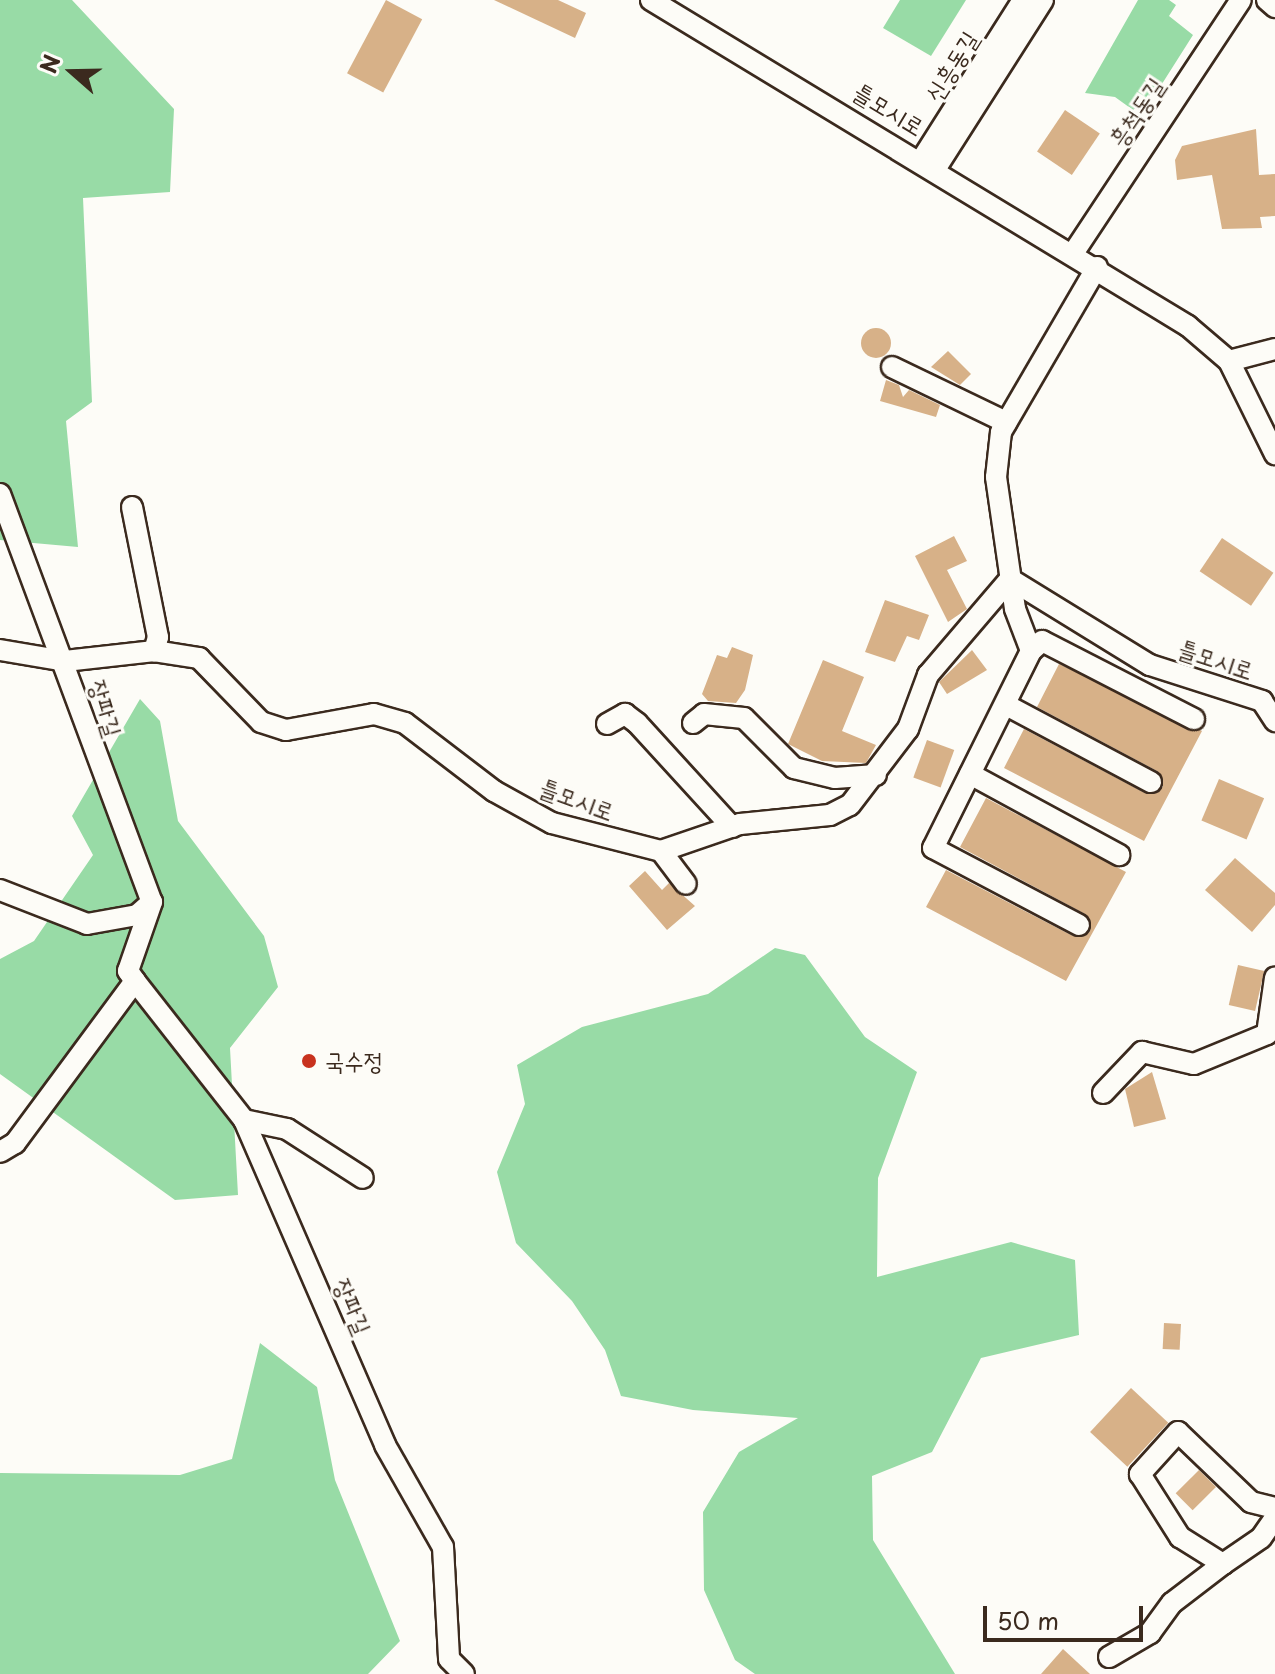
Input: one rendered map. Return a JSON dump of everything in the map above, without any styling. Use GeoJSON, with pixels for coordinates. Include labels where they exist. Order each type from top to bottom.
{"type":"FeatureCollection","features":[{"type":"Feature","properties":{"kind":"street","name":"틀모시로"},"geometry":{"type":"LineString","coordinates":[[651,0],[1074,252],[1229,361]]}},
{"type":"Feature","properties":{"kind":"street","name":"신흥동길"},"geometry":{"type":"LineString","coordinates":[[929,164],[1023,0]]}},
{"type":"Feature","properties":{"kind":"street"},"geometry":{"type":"LineString","coordinates":[[929,164],[1043,0]]}},
{"type":"Feature","properties":{"kind":"street","name":"흥척동길"},"geometry":{"type":"LineString","coordinates":[[1074,252],[1241,0]]}},
{"type":"Feature","properties":{"kind":"street"},"geometry":{"type":"LineString","coordinates":[[1267,0],[1275,7]]}},
{"type":"Feature","properties":{"kind":"street"},"geometry":{"type":"LineString","coordinates":[[1031,651],[1010,579],[996,477],[1006,422],[1097,267]]}},
{"type":"Feature","properties":{"kind":"street"},"geometry":{"type":"LineString","coordinates":[[1275,349],[1229,361],[1275,454]]}},
{"type":"Feature","properties":{"kind":"street"},"geometry":{"type":"LineString","coordinates":[[892,367],[1006,422]]}},
{"type":"Feature","properties":{"kind":"street","name":"장파길"},"geometry":{"type":"LineString","coordinates":[[0,494],[65,661],[121,835],[152,902]]}},
{"type":"Feature","properties":{"kind":"street"},"geometry":{"type":"LineString","coordinates":[[132,507],[158,637],[154,651]]}},
{"type":"Feature","properties":{"kind":"street","name":"틀모시로"},"geometry":{"type":"LineString","coordinates":[[1010,579],[1150,665],[1262,701],[1275,721]]}},
{"type":"Feature","properties":{"kind":"street"},"geometry":{"type":"LineString","coordinates":[[686,884],[661,851],[732,827],[830,815],[850,805],[876,775],[908,729],[928,675],[1010,579]]}},
{"type":"Feature","properties":{"kind":"street"},"geometry":{"type":"LineString","coordinates":[[1079,925],[933,848],[1008,706],[1031,651],[1042,641],[1194,719]]}},
{"type":"Feature","properties":{"kind":"street","name":"장파길"},"geometry":{"type":"LineString","coordinates":[[0,650],[65,661]]}},
{"type":"Feature","properties":{"kind":"street","name":"틀모시로"},"geometry":{"type":"LineString","coordinates":[[65,661],[154,651],[199,658],[261,722],[286,730],[374,714],[405,723],[494,791],[552,823],[661,851]]}},
{"type":"Feature","properties":{"kind":"street"},"geometry":{"type":"LineString","coordinates":[[1008,706],[1151,782]]}},
{"type":"Feature","properties":{"kind":"street"},"geometry":{"type":"LineString","coordinates":[[607,724],[625,714],[637,723],[732,827]]}},
{"type":"Feature","properties":{"kind":"street"},"geometry":{"type":"LineString","coordinates":[[693,723],[704,714],[744,718],[794,768],[835,778],[876,775]]}},
{"type":"Feature","properties":{"kind":"street"},"geometry":{"type":"LineString","coordinates":[[970,774],[1119,855]]}},
{"type":"Feature","properties":{"kind":"street"},"geometry":{"type":"LineString","coordinates":[[0,890],[87,924],[137,915],[152,902]]}},
{"type":"Feature","properties":{"kind":"street"},"geometry":{"type":"LineString","coordinates":[[0,1152],[15,1143],[135,981],[128,971],[152,902]]}},
{"type":"Feature","properties":{"kind":"street"},"geometry":{"type":"LineString","coordinates":[[1103,1093],[1142,1052],[1194,1064],[1267,1034],[1275,978]]}},
{"type":"Feature","properties":{"kind":"street","name":"장파길"},"geometry":{"type":"LineString","coordinates":[[135,981],[244,1120],[385,1445],[443,1547],[449,1659],[464,1674]]}},
{"type":"Feature","properties":{"kind":"street"},"geometry":{"type":"LineString","coordinates":[[244,1120],[287,1129],[363,1178]]}},
{"type":"Feature","properties":{"kind":"street"},"geometry":{"type":"LineString","coordinates":[[1223,1564],[1180,1537],[1140,1474],[1178,1432],[1251,1502],[1275,1508]]}},
{"type":"Feature","properties":{"kind":"street"},"geometry":{"type":"LineString","coordinates":[[1109,1657],[1150,1633],[1172,1603],[1261,1538],[1275,1518]]}},
{"type":"Feature","properties":{"kind":"green space"},"geometry":{"type":"Polygon","coordinates":[[[0,0],[72,0],[174,109],[170,192],[83,198],[92,402],[66,421],[78,547],[0,540],[0,0]]]}},
{"type":"Feature","properties":{"kind":"green space"},"geometry":{"type":"Polygon","coordinates":[[[900,0],[966,0],[931,56],[883,28],[900,0]]]}},
{"type":"Feature","properties":{"kind":"green space"},"geometry":{"type":"Polygon","coordinates":[[[1138,0],[1169,0],[1176,5],[1169,16],[1193,35],[1160,87],[1133,110],[1115,97],[1085,93],[1138,0]]]}},
{"type":"Feature","properties":{"kind":"green space"},"geometry":{"type":"Polygon","coordinates":[[[140,699],[160,721],[178,821],[264,936],[278,987],[230,1048],[238,1195],[175,1200],[0,1074],[0,959],[34,941],[93,855],[72,816],[140,699]]]}},
{"type":"Feature","properties":{"kind":"green space"},"geometry":{"type":"Polygon","coordinates":[[[775,948],[805,955],[865,1037],[917,1072],[878,1178],[877,1277],[1011,1242],[1075,1260],[1079,1335],[981,1358],[932,1452],[872,1476],[873,1540],[955,1674],[755,1674],[735,1660],[704,1590],[703,1512],[739,1452],[798,1418],[693,1410],[621,1396],[605,1350],[572,1301],[516,1243],[497,1172],[525,1104],[517,1065],[582,1027],[708,994],[775,948]]]}},
{"type":"Feature","properties":{"kind":"green space"},"geometry":{"type":"Polygon","coordinates":[[[260,1343],[317,1387],[335,1480],[400,1641],[368,1674],[0,1674],[0,1473],[180,1475],[232,1459],[260,1343]]]}},
{"type":"Feature","properties":{"kind":"building"},"geometry":{"type":"Polygon","coordinates":[[[386,0],[422,19],[383,93],[347,73],[386,0]]]}},
{"type":"Feature","properties":{"kind":"building"},"geometry":{"type":"Polygon","coordinates":[[[494,0],[558,0],[586,13],[575,38],[494,0]]]}},
{"type":"Feature","properties":{"kind":"building"},"geometry":{"type":"Polygon","coordinates":[[[1065,110],[1100,133],[1072,175],[1037,151],[1065,110]]]}},
{"type":"Feature","properties":{"kind":"building"},"geometry":{"type":"Polygon","coordinates":[[[1256,129],[1259,175],[1275,174],[1275,216],[1260,217],[1262,228],[1222,229],[1212,175],[1177,180],[1175,160],[1182,146],[1256,129]]]}},
{"type":"Feature","properties":{"kind":"building"},"geometry":{"type":"Polygon","coordinates":[[[876,328],[887,332],[891,343],[887,354],[876,358],[865,354],[861,343],[865,332],[876,328]]]}},
{"type":"Feature","properties":{"kind":"building"},"geometry":{"type":"Polygon","coordinates":[[[948,351],[971,374],[960,385],[931,367],[948,351]]]}},
{"type":"Feature","properties":{"kind":"building"},"geometry":{"type":"Polygon","coordinates":[[[886,380],[899,385],[903,397],[909,390],[940,405],[936,417],[880,401],[886,380]]]}},
{"type":"Feature","properties":{"kind":"building"},"geometry":{"type":"Polygon","coordinates":[[[954,536],[967,561],[947,570],[967,609],[948,622],[915,556],[954,536]]]}},
{"type":"Feature","properties":{"kind":"building"},"geometry":{"type":"Polygon","coordinates":[[[1222,538],[1273,573],[1251,606],[1200,571],[1222,538]]]}},
{"type":"Feature","properties":{"kind":"building"},"geometry":{"type":"Polygon","coordinates":[[[885,600],[929,615],[919,640],[907,636],[895,662],[865,652],[885,600]]]}},
{"type":"Feature","properties":{"kind":"building"},"geometry":{"type":"Polygon","coordinates":[[[732,647],[753,655],[745,690],[736,703],[708,701],[702,694],[717,655],[727,658],[732,647]]]}},
{"type":"Feature","properties":{"kind":"building"},"geometry":{"type":"Polygon","coordinates":[[[972,650],[987,670],[947,694],[939,682],[972,650]]]}},
{"type":"Feature","properties":{"kind":"building"},"geometry":{"type":"Polygon","coordinates":[[[823,660],[864,677],[842,731],[876,745],[866,763],[822,761],[788,744],[823,660]]]}},
{"type":"Feature","properties":{"kind":"building"},"geometry":{"type":"Polygon","coordinates":[[[1059,664],[1202,731],[1144,841],[1004,768],[1024,729],[1145,793],[1163,787],[1157,771],[1037,707],[1059,664]]]}},
{"type":"Feature","properties":{"kind":"building"},"geometry":{"type":"Polygon","coordinates":[[[927,740],[954,750],[941,788],[913,778],[927,740]]]}},
{"type":"Feature","properties":{"kind":"building"},"geometry":{"type":"Polygon","coordinates":[[[1219,779],[1264,798],[1247,840],[1201,820],[1219,779]]]}},
{"type":"Feature","properties":{"kind":"building"},"geometry":{"type":"Polygon","coordinates":[[[986,798],[1126,872],[1066,981],[926,907],[946,870],[1073,936],[1090,932],[1085,914],[960,847],[986,798]]]}},
{"type":"Feature","properties":{"kind":"building"},"geometry":{"type":"Polygon","coordinates":[[[1235,858],[1275,893],[1275,905],[1252,932],[1205,890],[1235,858]]]}},
{"type":"Feature","properties":{"kind":"building"},"geometry":{"type":"Polygon","coordinates":[[[645,871],[662,890],[669,883],[695,906],[667,930],[629,886],[645,871]]]}},
{"type":"Feature","properties":{"kind":"building"},"geometry":{"type":"Polygon","coordinates":[[[1238,965],[1264,971],[1255,1011],[1229,1005],[1238,965]]]}},
{"type":"Feature","properties":{"kind":"building"},"geometry":{"type":"Polygon","coordinates":[[[1152,1072],[1166,1119],[1134,1127],[1125,1089],[1152,1072]]]}},
{"type":"Feature","properties":{"kind":"building"},"geometry":{"type":"Polygon","coordinates":[[[1164,1323],[1181,1324],[1180,1350],[1163,1349],[1164,1323]]]}},
{"type":"Feature","properties":{"kind":"building"},"geometry":{"type":"Polygon","coordinates":[[[1131,1388],[1168,1423],[1127,1467],[1090,1432],[1131,1388]]]}},
{"type":"Feature","properties":{"kind":"building"},"geometry":{"type":"Polygon","coordinates":[[[1199,1470],[1216,1487],[1193,1510],[1176,1493],[1199,1470]]]}},
{"type":"Feature","properties":{"kind":"building"},"geometry":{"type":"Polygon","coordinates":[[[1063,1649],[1090,1674],[1041,1674],[1063,1649]]]}},
{"type":"Feature","properties":{"kind":"place","name":"국수정"},"geometry":{"type":"Point","coordinates":[309,1061]}}]}
